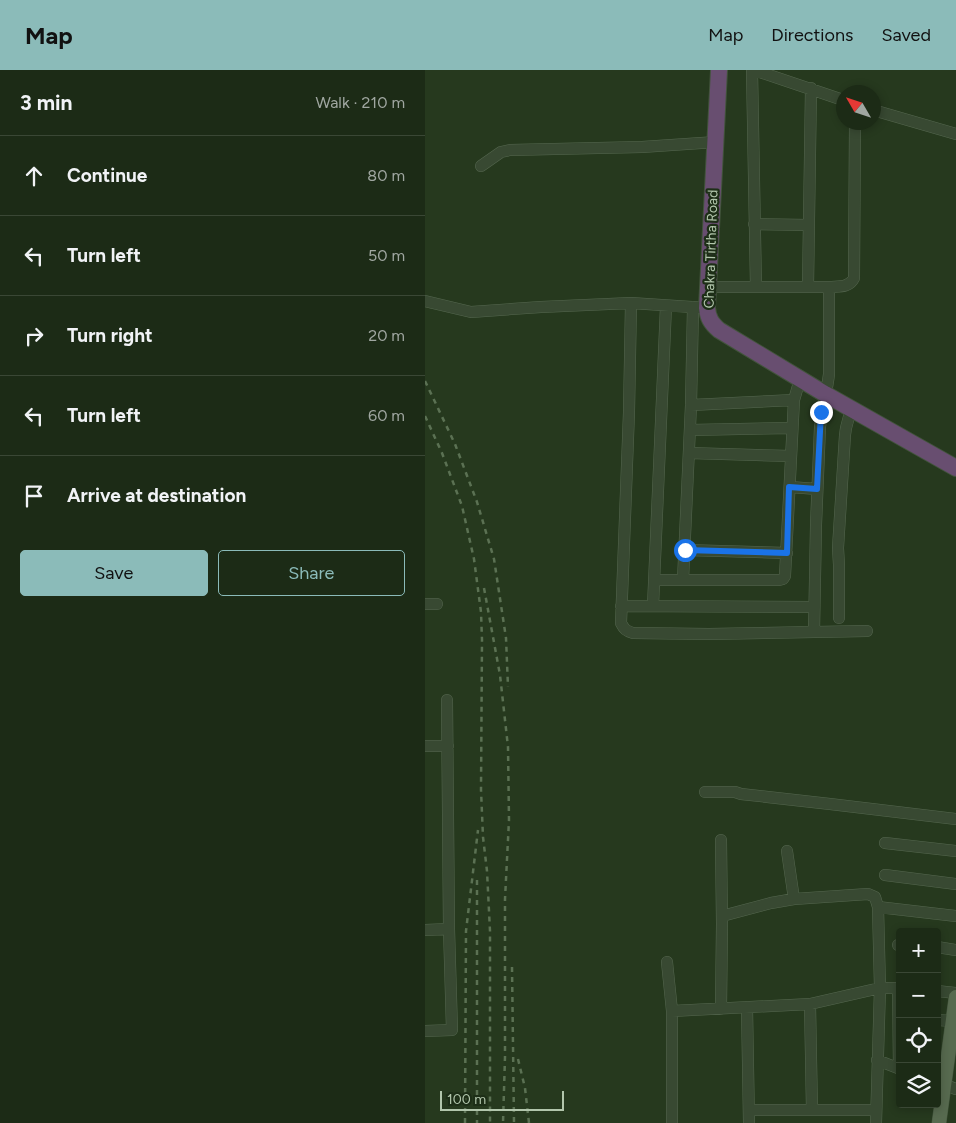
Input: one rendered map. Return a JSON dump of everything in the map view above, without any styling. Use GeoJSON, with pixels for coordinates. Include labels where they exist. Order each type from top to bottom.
{"type":"FeatureCollection","features":[{"type":"Feature","properties":{"kind":"highway","name":"Chakra Tirtha Road"},"geometry":{"type":"LineString","coordinates":[[719,70],[708,287],[700,308],[719,330],[825,394],[956,468]]}},
{"type":"Feature","properties":{"kind":"main road"},"geometry":{"type":"LineString","coordinates":[[939,1123],[953,1046],[953,1021],[956,997]]}},
{"type":"Feature","properties":{"kind":"street"},"geometry":{"type":"LineString","coordinates":[[756,287],[753,70],[836,97]]}},
{"type":"Feature","properties":{"kind":"street"},"geometry":{"type":"LineString","coordinates":[[808,287],[811,88]]}},
{"type":"Feature","properties":{"kind":"street"},"geometry":{"type":"LineString","coordinates":[[881,112],[956,134]]}},
{"type":"Feature","properties":{"kind":"street"},"geometry":{"type":"LineString","coordinates":[[708,287],[829,287],[847,286],[852,283],[854,278],[855,130]]}},
{"type":"Feature","properties":{"kind":"street"},"geometry":{"type":"LineString","coordinates":[[481,166],[501,152],[510,150],[643,147],[716,142]]}},
{"type":"Feature","properties":{"kind":"street"},"geometry":{"type":"LineString","coordinates":[[755,224],[809,225]]}},
{"type":"Feature","properties":{"kind":"street"},"geometry":{"type":"LineString","coordinates":[[814,632],[820,427],[821,412],[829,374],[829,287]]}},
{"type":"Feature","properties":{"kind":"street"},"geometry":{"type":"LineString","coordinates":[[425,301],[471,312],[631,303],[700,308],[691,405],[683,580]]}},
{"type":"Feature","properties":{"kind":"street"},"geometry":{"type":"LineString","coordinates":[[631,303],[629,412],[621,606],[621,623],[623,628],[627,632],[633,633],[709,634],[867,631]]}},
{"type":"Feature","properties":{"kind":"street"},"geometry":{"type":"LineString","coordinates":[[653,606],[665,306]]}},
{"type":"Feature","properties":{"kind":"street"},"geometry":{"type":"LineString","coordinates":[[655,580],[783,579],[785,576],[787,553],[794,400],[800,379]]}},
{"type":"Feature","properties":{"kind":"street"},"geometry":{"type":"LineString","coordinates":[[691,405],[794,400]]}},
{"type":"Feature","properties":{"kind":"street"},"geometry":{"type":"LineString","coordinates":[[839,618],[839,529],[845,435],[851,409]]}},
{"type":"Feature","properties":{"kind":"street"},"geometry":{"type":"LineString","coordinates":[[690,430],[792,428]]}},
{"type":"Feature","properties":{"kind":"street"},"geometry":{"type":"LineString","coordinates":[[689,453],[791,456]]}},
{"type":"Feature","properties":{"kind":"street"},"geometry":{"type":"LineString","coordinates":[[789,487],[817,489]]}},
{"type":"Feature","properties":{"kind":"street"},"geometry":{"type":"LineString","coordinates":[[685,550],[787,553]]}},
{"type":"Feature","properties":{"kind":"street"},"geometry":{"type":"LineString","coordinates":[[425,604],[437,604]]}},
{"type":"Feature","properties":{"kind":"street"},"geometry":{"type":"LineString","coordinates":[[621,606],[815,607]]}},
{"type":"Feature","properties":{"kind":"street"},"geometry":{"type":"LineString","coordinates":[[425,1031],[452,1030],[447,700]]}},
{"type":"Feature","properties":{"kind":"street"},"geometry":{"type":"LineString","coordinates":[[425,746],[448,746]]}},
{"type":"Feature","properties":{"kind":"street"},"geometry":{"type":"LineString","coordinates":[[705,792],[735,792],[956,819]]}},
{"type":"Feature","properties":{"kind":"street"},"geometry":{"type":"LineString","coordinates":[[721,840],[721,1009]]}},
{"type":"Feature","properties":{"kind":"street"},"geometry":{"type":"LineString","coordinates":[[885,843],[956,851]]}},
{"type":"Feature","properties":{"kind":"street"},"geometry":{"type":"LineString","coordinates":[[787,851],[794,899]]}},
{"type":"Feature","properties":{"kind":"street"},"geometry":{"type":"LineString","coordinates":[[885,875],[956,884]]}},
{"type":"Feature","properties":{"kind":"street"},"geometry":{"type":"LineString","coordinates":[[722,916],[794,899],[868,894],[875,897],[880,988],[876,1123]]}},
{"type":"Feature","properties":{"kind":"street"},"geometry":{"type":"LineString","coordinates":[[877,907],[956,916]]}},
{"type":"Feature","properties":{"kind":"street"},"geometry":{"type":"LineString","coordinates":[[425,930],[449,929]]}},
{"type":"Feature","properties":{"kind":"street"},"geometry":{"type":"LineString","coordinates":[[941,948],[956,950]]}},
{"type":"Feature","properties":{"kind":"street"},"geometry":{"type":"LineString","coordinates":[[667,962],[672,1011],[672,1123]]}},
{"type":"Feature","properties":{"kind":"street"},"geometry":{"type":"LineString","coordinates":[[672,1011],[811,1004],[880,988],[896,988]]}},
{"type":"Feature","properties":{"kind":"street"},"geometry":{"type":"LineString","coordinates":[[941,991],[956,993]]}},
{"type":"Feature","properties":{"kind":"street"},"geometry":{"type":"LineString","coordinates":[[811,1004],[811,1110]]}},
{"type":"Feature","properties":{"kind":"street"},"geometry":{"type":"LineString","coordinates":[[747,1007],[749,1123]]}},
{"type":"Feature","properties":{"kind":"street"},"geometry":{"type":"LineString","coordinates":[[899,1018],[900,1063]]}},
{"type":"Feature","properties":{"kind":"street"},"geometry":{"type":"LineString","coordinates":[[941,1020],[953,1021]]}},
{"type":"Feature","properties":{"kind":"street"},"geometry":{"type":"LineString","coordinates":[[877,1060],[896,1067]]}},
{"type":"Feature","properties":{"kind":"street"},"geometry":{"type":"LineString","coordinates":[[749,1110],[876,1110]]}},
{"type":"Feature","properties":{"kind":"railway"},"geometry":{"type":"LineString","coordinates":[[425,381],[455,444],[477,502],[494,559],[506,638],[508,687]]}},
{"type":"Feature","properties":{"kind":"railway"},"geometry":{"type":"LineString","coordinates":[[425,416],[442,453],[462,506],[474,559],[481,612],[481,790],[490,931],[490,1123]]}},
{"type":"Feature","properties":{"kind":"railway"},"geometry":{"type":"LineString","coordinates":[[484,588],[500,675],[508,747],[509,820],[505,899],[503,1123]]}},
{"type":"Feature","properties":{"kind":"railway"},"geometry":{"type":"LineString","coordinates":[[465,1123],[466,931],[478,830]]}},
{"type":"Feature","properties":{"kind":"railway"},"geometry":{"type":"LineString","coordinates":[[477,880],[477,1123]]}},
{"type":"Feature","properties":{"kind":"railway"},"geometry":{"type":"LineString","coordinates":[[512,967],[514,1123]]}},
{"type":"Feature","properties":{"kind":"railway"},"geometry":{"type":"LineString","coordinates":[[518,1059],[525,1088],[529,1123]]}},
{"type":"Feature","properties":{"kind":"route"},"geometry":{"type":"LineString","coordinates":[[685,550],[787,553],[789,487],[817,489],[821,412]]}}]}
